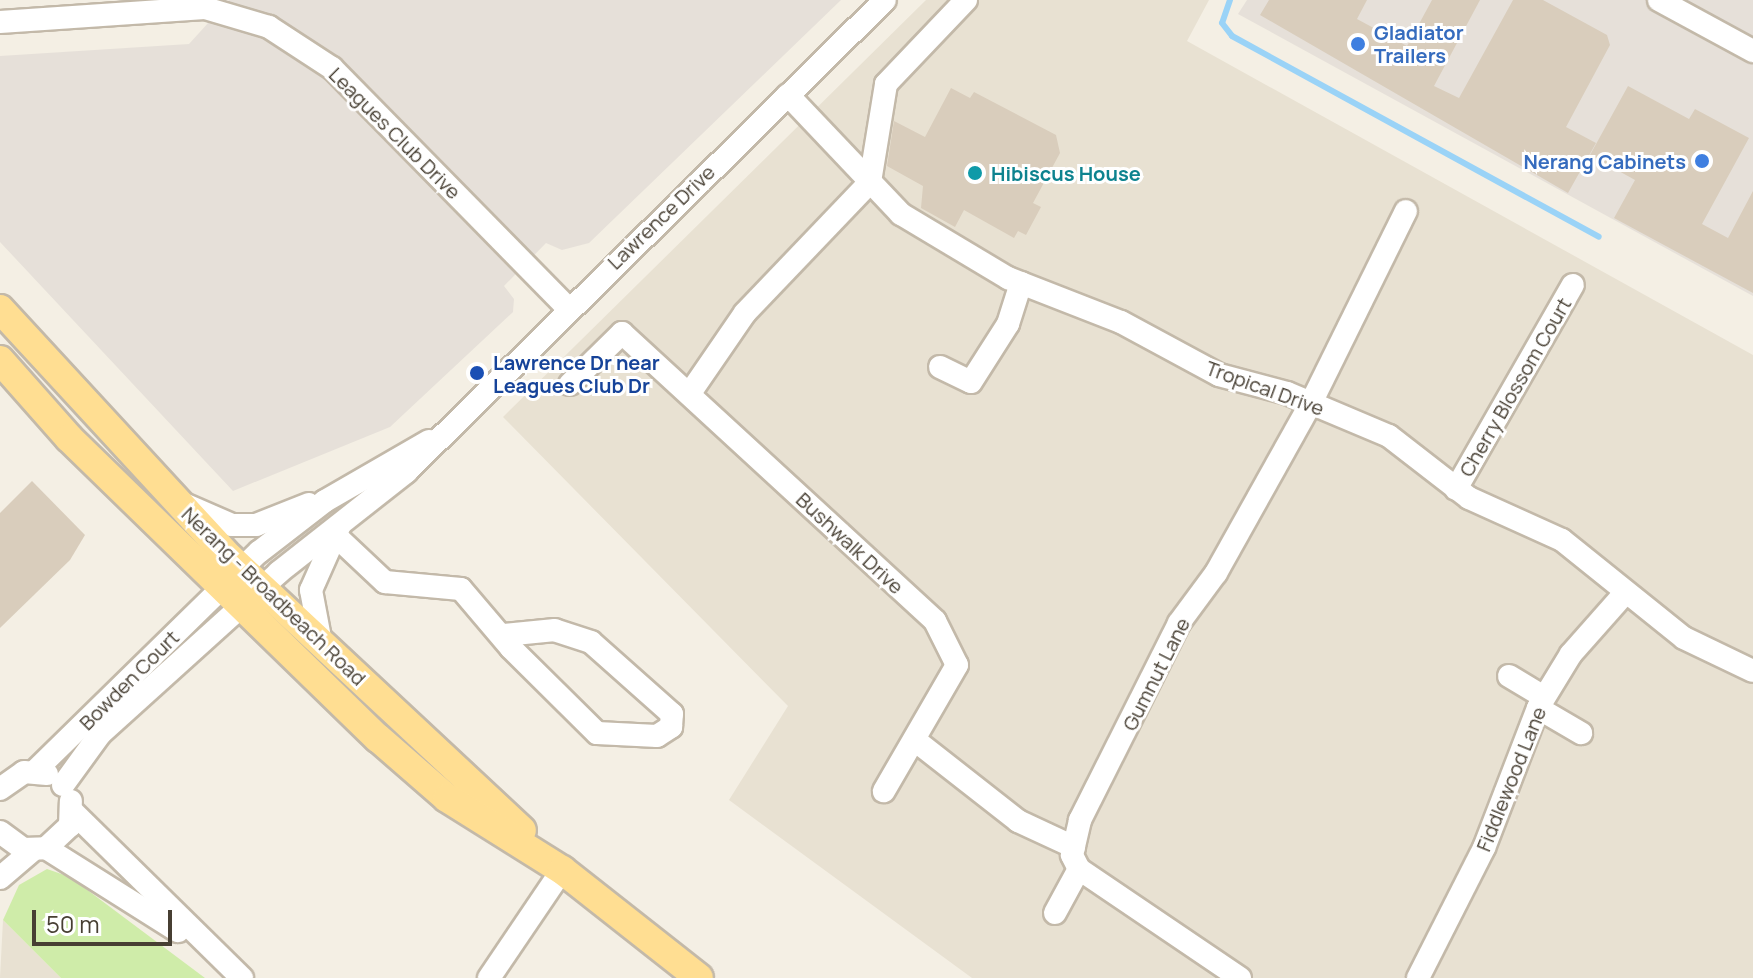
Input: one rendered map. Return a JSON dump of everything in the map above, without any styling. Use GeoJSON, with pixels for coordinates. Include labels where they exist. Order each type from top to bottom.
{"type":"FeatureCollection","features":[{"type":"Feature","properties":{"kind":"main road","name":"Nerang - Broadbeach Road"},"geometry":{"type":"LineString","coordinates":[[0,309],[172,499],[231,578],[242,607],[447,798],[562,870]]}},
{"type":"Feature","properties":{"kind":"main road","name":"Nerang - Broadbeach Road"},"geometry":{"type":"LineString","coordinates":[[0,360],[231,578],[263,586],[562,870],[699,978]]}},
{"type":"Feature","properties":{"kind":"street","name":"Lawrence Drive"},"geometry":{"type":"LineString","coordinates":[[242,607],[263,586],[339,529],[441,435],[885,0]]}},
{"type":"Feature","properties":{"kind":"street"},"geometry":{"type":"LineString","coordinates":[[690,393],[745,313],[870,182],[886,84],[961,8],[941,0]]}},
{"type":"Feature","properties":{"kind":"street"},"geometry":{"type":"LineString","coordinates":[[1659,0],[1753,51]]}},
{"type":"Feature","properties":{"kind":"street","name":"Leagues Club Drive"},"geometry":{"type":"LineString","coordinates":[[0,22],[205,8],[269,27],[332,68],[568,308]]}},
{"type":"Feature","properties":{"kind":"street","name":"Tropical Drive"},"geometry":{"type":"LineString","coordinates":[[788,95],[901,214],[1021,283],[1121,322],[1219,375],[1311,403],[1389,436],[1456,489],[1562,540],[1624,594],[1684,638],[1753,671]]}},
{"type":"Feature","properties":{"kind":"street","name":"Gumnut Lane"},"geometry":{"type":"LineString","coordinates":[[1079,869],[1074,847],[1080,820],[1179,623],[1216,573],[1311,403],[1406,211]]}},
{"type":"Feature","properties":{"kind":"street"},"geometry":{"type":"LineString","coordinates":[[940,367],[971,382],[1008,324],[1021,283]]}},
{"type":"Feature","properties":{"kind":"street","name":"Cherry Blossom Court"},"geometry":{"type":"LineString","coordinates":[[1456,489],[1573,285]]}},
{"type":"Feature","properties":{"kind":"street","name":"Bushwalk Drive"},"geometry":{"type":"LineString","coordinates":[[570,384],[622,333],[935,621],[957,665],[916,741],[884,791]]}},
{"type":"Feature","properties":{"kind":"street","name":"Lawrence Drive"},"geometry":{"type":"LineString","coordinates":[[231,578],[325,501],[441,435]]}},
{"type":"Feature","properties":{"kind":"street"},"geometry":{"type":"LineString","coordinates":[[172,499],[246,525],[325,501]]}},
{"type":"Feature","properties":{"kind":"street"},"geometry":{"type":"LineString","coordinates":[[321,643],[311,590],[339,529],[378,580],[461,589],[504,635],[597,733],[657,736],[671,727],[672,714],[591,642],[555,630],[504,635]]}},
{"type":"Feature","properties":{"kind":"street","name":"Bowden Court"},"geometry":{"type":"LineString","coordinates":[[0,789],[29,772],[231,578]]}},
{"type":"Feature","properties":{"kind":"street","name":"Fiddlewood Lane"},"geometry":{"type":"LineString","coordinates":[[1418,978],[1484,848],[1541,703],[1624,594]]}},
{"type":"Feature","properties":{"kind":"street","name":"Bowden Court"},"geometry":{"type":"LineString","coordinates":[[63,785],[100,734],[242,607]]}},
{"type":"Feature","properties":{"kind":"street"},"geometry":{"type":"LineString","coordinates":[[1509,676],[1581,733]]}},
{"type":"Feature","properties":{"kind":"street"},"geometry":{"type":"LineString","coordinates":[[916,741],[1018,821],[1074,847]]}},
{"type":"Feature","properties":{"kind":"street"},"geometry":{"type":"LineString","coordinates":[[0,763],[63,785],[73,812],[210,951],[242,978]]}},
{"type":"Feature","properties":{"kind":"street"},"geometry":{"type":"LineString","coordinates":[[0,878],[64,835],[73,812]]}},
{"type":"Feature","properties":{"kind":"street"},"geometry":{"type":"LineString","coordinates":[[0,832],[40,849],[210,951]]}},
{"type":"Feature","properties":{"kind":"street"},"geometry":{"type":"LineString","coordinates":[[1055,913],[1079,869],[1240,978]]}},
{"type":"Feature","properties":{"kind":"street"},"geometry":{"type":"LineString","coordinates":[[489,978],[562,870]]}},
{"type":"Feature","properties":{"kind":"shaded area"},"geometry":{"type":"Polygon","coordinates":[[[229,0],[841,0],[589,243],[562,250],[546,243],[504,286],[514,299],[513,312],[390,427],[233,491],[0,242],[0,56],[189,44],[229,0]]]}},
{"type":"Feature","properties":{"kind":"shaded area"},"geometry":{"type":"Polygon","coordinates":[[[926,0],[1209,0],[1187,41],[1753,355],[1753,978],[972,978],[729,800],[788,706],[503,417],[926,0]]]}},
{"type":"Feature","properties":{"kind":"shaded area"},"geometry":{"type":"Polygon","coordinates":[[[1247,0],[1753,0],[1753,296],[1238,14],[1247,0]]]}},
{"type":"Feature","properties":{"kind":"shaded area"},"geometry":{"type":"Polygon","coordinates":[[[3,920],[61,978],[0,978],[3,920]]]}},
{"type":"Feature","properties":{"kind":"green space"},"geometry":{"type":"Polygon","coordinates":[[[47,869],[70,877],[205,978],[61,978],[3,920],[19,885],[47,869]]]}},
{"type":"Feature","properties":{"kind":"building"},"geometry":{"type":"Polygon","coordinates":[[[1269,0],[1367,0],[1357,19],[1407,46],[1432,0],[1480,0],[1434,86],[1459,98],[1513,0],[1543,0],[1607,35],[1610,45],[1566,127],[1596,143],[1568,193],[1260,15],[1269,0]]]}},
{"type":"Feature","properties":{"kind":"building"},"geometry":{"type":"Polygon","coordinates":[[[1628,86],[1689,119],[1695,109],[1749,138],[1702,224],[1728,238],[1753,191],[1753,293],[1614,218],[1635,180],[1590,155],[1628,86]]]}},
{"type":"Feature","properties":{"kind":"building","name":"Hibiscus House"},"geometry":{"type":"Polygon","coordinates":[[[951,88],[970,98],[974,92],[1056,135],[1060,153],[1033,203],[1041,207],[1026,235],[1018,231],[1014,238],[964,210],[955,227],[921,208],[923,186],[887,166],[894,121],[925,137],[951,88]]]}},
{"type":"Feature","properties":{"kind":"building"},"geometry":{"type":"Polygon","coordinates":[[[32,481],[85,535],[70,560],[0,628],[0,513],[32,481]]]}},
{"type":"Feature","properties":{"kind":"waterway"},"geometry":{"type":"LineString","coordinates":[[1230,0],[1222,23],[1232,36],[1599,237]]}},
{"type":"Feature","properties":{"kind":"place","name":"Gladiator Trailers"},"geometry":{"type":"Point","coordinates":[1358,44]}},
{"type":"Feature","properties":{"kind":"place","name":"Nerang Cabinets"},"geometry":{"type":"Point","coordinates":[1702,161]}},
{"type":"Feature","properties":{"kind":"place","name":"Hibiscus House"},"geometry":{"type":"Point","coordinates":[975,173]}},
{"type":"Feature","properties":{"kind":"place","name":"Lawrence Dr near Leagues Club Dr"},"geometry":{"type":"Point","coordinates":[477,373]}}]}
